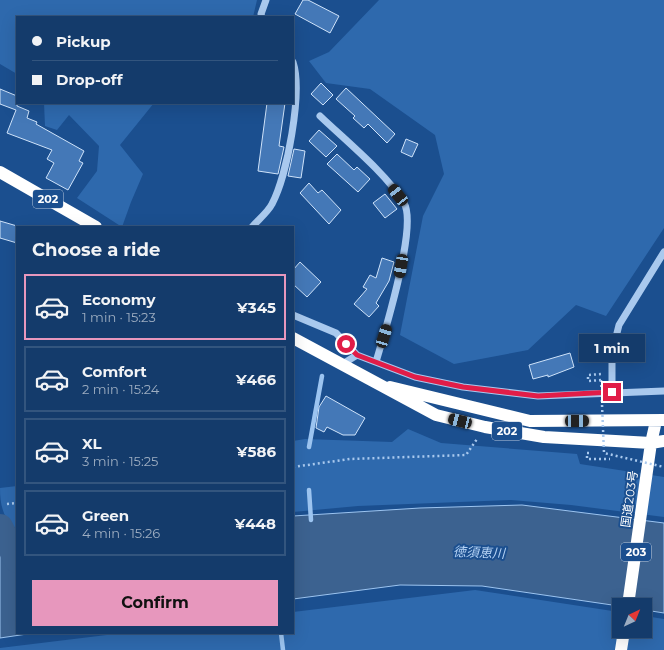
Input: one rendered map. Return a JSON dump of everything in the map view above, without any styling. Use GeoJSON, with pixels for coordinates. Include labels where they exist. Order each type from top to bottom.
{"type":"FeatureCollection","features":[{"type":"Feature","properties":{"kind":"highway","name":"202"},"geometry":{"type":"LineString","coordinates":[[0,172],[94,226]]}},
{"type":"Feature","properties":{"kind":"highway","name":"202"},"geometry":{"type":"LineString","coordinates":[[294,339],[372,382],[436,415],[485,427],[544,437],[651,443],[664,440]]}},
{"type":"Feature","properties":{"kind":"highway","name":"202"},"geometry":{"type":"LineString","coordinates":[[372,382],[530,421],[660,420]]}},
{"type":"Feature","properties":{"kind":"highway","name":"国道203号"},"geometry":{"type":"LineString","coordinates":[[629,598],[651,443],[660,420]]}},
{"type":"Feature","properties":{"kind":"highway"},"geometry":{"type":"LineString","coordinates":[[621,650],[623,638]]}},
{"type":"Feature","properties":{"kind":"street"},"geometry":{"type":"LineString","coordinates":[[262,16],[266,0]]}},
{"type":"Feature","properties":{"kind":"street"},"geometry":{"type":"LineString","coordinates":[[253,226],[272,205],[282,176],[295,119],[296,72],[294,65]]}},
{"type":"Feature","properties":{"kind":"street"},"geometry":{"type":"LineString","coordinates":[[320,116],[385,178],[405,204],[409,219],[396,296],[376,362]]}},
{"type":"Feature","properties":{"kind":"street"},"geometry":{"type":"LineString","coordinates":[[612,392],[612,353],[619,325],[664,252]]}},
{"type":"Feature","properties":{"kind":"street"},"geometry":{"type":"LineString","coordinates":[[294,314],[336,333],[357,355],[415,377],[463,387],[538,396],[664,391]]}},
{"type":"Feature","properties":{"kind":"street"},"geometry":{"type":"LineString","coordinates":[[342,365],[357,355]]}},
{"type":"Feature","properties":{"kind":"path"},"geometry":{"type":"LineString","coordinates":[[603,374],[588,375],[588,380],[601,380],[604,453]]}},
{"type":"Feature","properties":{"kind":"path"},"geometry":{"type":"LineString","coordinates":[[294,467],[350,459],[466,455],[485,427]]}},
{"type":"Feature","properties":{"kind":"path"},"geometry":{"type":"LineString","coordinates":[[592,453],[587,453],[587,460],[610,459]]}},
{"type":"Feature","properties":{"kind":"path"},"geometry":{"type":"LineString","coordinates":[[598,453],[604,453],[664,467]]}},
{"type":"Feature","properties":{"kind":"path"},"geometry":{"type":"LineString","coordinates":[[7,504],[16,503]]}},
{"type":"Feature","properties":{"kind":"shaded area"},"geometry":{"type":"Polygon","coordinates":[[[0,0],[257,0],[253,16],[16,16],[16,73],[0,64],[0,0]]]}},
{"type":"Feature","properties":{"kind":"shaded area"},"geometry":{"type":"Polygon","coordinates":[[[379,0],[664,0],[664,228],[606,316],[576,305],[528,350],[454,364],[400,335],[423,216],[444,174],[435,135],[370,89],[326,83],[309,61],[329,52],[379,0]]]}},
{"type":"Feature","properties":{"kind":"shaded area"},"geometry":{"type":"Polygon","coordinates":[[[44,104],[153,104],[120,145],[143,174],[122,226],[77,198],[97,171],[99,146],[69,115],[57,130],[45,126],[44,104]]]}},
{"type":"Feature","properties":{"kind":"shaded area"},"geometry":{"type":"Polygon","coordinates":[[[408,429],[441,443],[577,454],[580,464],[664,477],[664,517],[571,505],[511,500],[358,506],[294,512],[294,441],[305,439],[392,442],[408,429]]]}},
{"type":"Feature","properties":{"kind":"shaded area"},"geometry":{"type":"Polygon","coordinates":[[[16,486],[16,528],[8,521],[3,511],[0,488],[16,486]]]}},
{"type":"Feature","properties":{"kind":"shaded area"},"geometry":{"type":"Polygon","coordinates":[[[475,590],[612,611],[612,638],[652,638],[652,617],[664,619],[664,650],[0,650],[0,648],[115,634],[294,634],[294,612],[475,590]]]}},
{"type":"Feature","properties":{"kind":"water","name":"徳須恵川"},"geometry":{"type":"Polygon","coordinates":[[[522,505],[664,523],[664,613],[652,611],[652,598],[612,598],[612,605],[482,586],[400,585],[294,599],[294,516],[420,508],[522,505]]]}},
{"type":"Feature","properties":{"kind":"water"},"geometry":{"type":"Polygon","coordinates":[[[16,548],[16,634],[27,634],[0,638],[0,551],[16,548]]]}},
{"type":"Feature","properties":{"kind":"building"},"geometry":{"type":"Polygon","coordinates":[[[303,0],[308,0],[339,16],[330,33],[295,14],[303,0]]]}},
{"type":"Feature","properties":{"kind":"building"},"geometry":{"type":"Polygon","coordinates":[[[321,83],[333,95],[323,105],[311,94],[321,83]]]}},
{"type":"Feature","properties":{"kind":"building"},"geometry":{"type":"Polygon","coordinates":[[[346,88],[395,134],[387,143],[368,124],[364,128],[353,118],[355,116],[336,99],[346,88]]]}},
{"type":"Feature","properties":{"kind":"building"},"geometry":{"type":"Polygon","coordinates":[[[0,89],[16,96],[17,106],[29,111],[27,118],[37,122],[36,124],[84,151],[79,161],[83,163],[68,190],[46,178],[54,163],[47,159],[52,150],[7,133],[16,110],[0,104],[0,89]]]}},
{"type":"Feature","properties":{"kind":"building"},"geometry":{"type":"Polygon","coordinates":[[[267,104],[285,104],[279,146],[284,147],[278,174],[258,171],[267,104]]]}},
{"type":"Feature","properties":{"kind":"building"},"geometry":{"type":"Polygon","coordinates":[[[319,130],[337,146],[326,157],[309,141],[319,130]]]}},
{"type":"Feature","properties":{"kind":"building"},"geometry":{"type":"Polygon","coordinates":[[[406,139],[418,144],[412,157],[401,152],[406,139]]]}},
{"type":"Feature","properties":{"kind":"building"},"geometry":{"type":"Polygon","coordinates":[[[294,149],[305,151],[301,178],[288,176],[294,149]]]}},
{"type":"Feature","properties":{"kind":"building"},"geometry":{"type":"Polygon","coordinates":[[[337,154],[354,170],[357,167],[370,179],[358,192],[327,164],[337,154]]]}},
{"type":"Feature","properties":{"kind":"building"},"geometry":{"type":"Polygon","coordinates":[[[309,183],[318,193],[322,190],[341,210],[329,224],[300,193],[309,183]]]}},
{"type":"Feature","properties":{"kind":"building"},"geometry":{"type":"Polygon","coordinates":[[[385,194],[397,209],[385,218],[373,203],[385,194]]]}},
{"type":"Feature","properties":{"kind":"building"},"geometry":{"type":"Polygon","coordinates":[[[0,221],[17,226],[16,243],[0,238],[0,221]]]}},
{"type":"Feature","properties":{"kind":"building"},"geometry":{"type":"Polygon","coordinates":[[[382,258],[394,262],[389,281],[376,303],[379,306],[369,317],[354,304],[367,289],[363,287],[370,275],[376,278],[382,258]]]}},
{"type":"Feature","properties":{"kind":"building"},"geometry":{"type":"Polygon","coordinates":[[[300,262],[321,282],[307,297],[294,285],[294,269],[300,262]]]}},
{"type":"Feature","properties":{"kind":"building"},"geometry":{"type":"Polygon","coordinates":[[[570,353],[574,367],[548,377],[548,375],[533,379],[529,365],[570,353]]]}},
{"type":"Feature","properties":{"kind":"building"},"geometry":{"type":"Polygon","coordinates":[[[326,396],[365,418],[355,435],[343,435],[327,427],[324,432],[316,428],[319,407],[326,396]]]}},
{"type":"Feature","properties":{"kind":"waterway"},"geometry":{"type":"LineString","coordinates":[[309,447],[322,376]]}},
{"type":"Feature","properties":{"kind":"waterway"},"geometry":{"type":"LineString","coordinates":[[309,490],[311,520]]}},
{"type":"Feature","properties":{"kind":"waterway"},"geometry":{"type":"LineString","coordinates":[[0,527],[16,558]]}},
{"type":"Feature","properties":{"kind":"waterway"},"geometry":{"type":"LineString","coordinates":[[281,634],[283,650]]}},
{"type":"Feature","properties":{"kind":"route"},"geometry":{"type":"LineString","coordinates":[[346,344],[357,355],[415,377],[463,387],[538,396],[612,392]]}}]}
